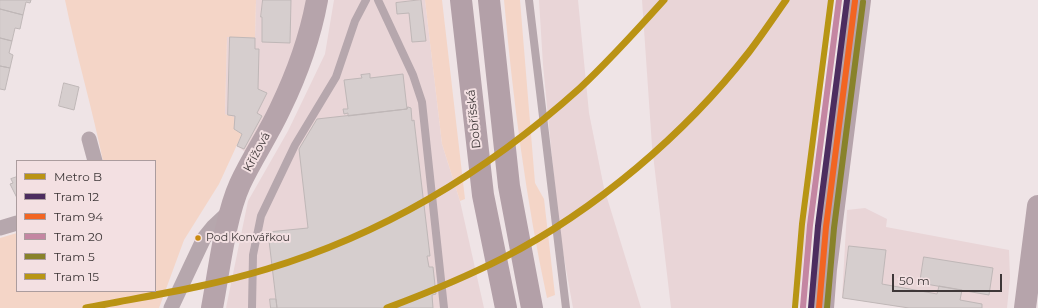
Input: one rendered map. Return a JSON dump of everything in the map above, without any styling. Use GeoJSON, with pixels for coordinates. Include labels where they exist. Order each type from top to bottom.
{"type":"FeatureCollection","features":[{"type":"Feature","properties":{"kind":"highway","name":"Dobříšská"},"geometry":{"type":"LineString","coordinates":[[461,0],[483,195],[506,308]]}},
{"type":"Feature","properties":{"kind":"highway"},"geometry":{"type":"LineString","coordinates":[[489,0],[509,186],[532,308]]}},
{"type":"Feature","properties":{"kind":"street","name":"Křížová"},"geometry":{"type":"LineString","coordinates":[[212,308],[231,210],[240,185],[280,110],[294,77],[308,38],[317,0]]}},
{"type":"Feature","properties":{"kind":"street"},"geometry":{"type":"LineString","coordinates":[[823,308],[826,269],[860,0]]}},
{"type":"Feature","properties":{"kind":"street"},"geometry":{"type":"LineString","coordinates":[[89,139],[94,160]]}},
{"type":"Feature","properties":{"kind":"street"},"geometry":{"type":"LineString","coordinates":[[1025,308],[1038,206]]}},
{"type":"Feature","properties":{"kind":"street"},"geometry":{"type":"LineString","coordinates":[[171,308],[204,238],[231,210]]}},
{"type":"Feature","properties":{"kind":"street"},"geometry":{"type":"LineString","coordinates":[[0,228],[16,223]]}},
{"type":"Feature","properties":{"kind":"lane"},"geometry":{"type":"LineString","coordinates":[[252,308],[253,255],[261,216],[295,145],[336,77],[352,34],[355,21],[366,0]]}},
{"type":"Feature","properties":{"kind":"lane"},"geometry":{"type":"LineString","coordinates":[[378,0],[413,76],[422,102],[444,308]]}},
{"type":"Feature","properties":{"kind":"lane"},"geometry":{"type":"LineString","coordinates":[[529,0],[566,308]]}},
{"type":"Feature","properties":{"kind":"shaded area"},"geometry":{"type":"Polygon","coordinates":[[[65,0],[256,0],[255,38],[227,37],[225,114],[234,117],[234,129],[242,134],[219,184],[184,240],[159,308],[0,308],[0,238],[16,233],[16,292],[156,292],[156,160],[103,160],[65,0]]]}},
{"type":"Feature","properties":{"kind":"shaded area"},"geometry":{"type":"Polygon","coordinates":[[[256,0],[308,0],[297,48],[248,154],[237,146],[242,134],[234,129],[228,115],[225,114],[227,37],[255,38],[256,0]]]}},
{"type":"Feature","properties":{"kind":"shaded area"},"geometry":{"type":"Polygon","coordinates":[[[334,0],[425,0],[442,144],[460,201],[484,308],[226,308],[248,201],[288,131],[325,54],[334,0]]]}},
{"type":"Feature","properties":{"kind":"shaded area"},"geometry":{"type":"Polygon","coordinates":[[[425,0],[442,0],[465,199],[460,201],[442,144],[425,0]]]}},
{"type":"Feature","properties":{"kind":"shaded area"},"geometry":{"type":"Polygon","coordinates":[[[504,0],[520,0],[535,183],[544,199],[555,295],[547,298],[539,261],[521,150],[504,0]]]}},
{"type":"Feature","properties":{"kind":"shaded area"},"geometry":{"type":"Polygon","coordinates":[[[539,0],[578,0],[589,113],[604,188],[641,308],[573,308],[559,230],[543,65],[539,0]]]}},
{"type":"Feature","properties":{"kind":"shaded area"},"geometry":{"type":"Polygon","coordinates":[[[642,0],[832,0],[798,308],[671,308],[652,146],[642,0]]]}},
{"type":"Feature","properties":{"kind":"shaded area"},"geometry":{"type":"Polygon","coordinates":[[[865,208],[887,219],[886,227],[1009,250],[1010,278],[1007,308],[909,308],[842,298],[847,210],[865,208]]]}},
{"type":"Feature","properties":{"kind":"building"},"geometry":{"type":"Polygon","coordinates":[[[0,0],[31,0],[30,3],[26,2],[23,15],[0,9],[0,0]]]}},
{"type":"Feature","properties":{"kind":"building"},"geometry":{"type":"Polygon","coordinates":[[[263,0],[291,0],[290,43],[262,42],[261,17],[263,0]]]}},
{"type":"Feature","properties":{"kind":"building"},"geometry":{"type":"Polygon","coordinates":[[[421,0],[426,41],[412,42],[409,13],[397,14],[396,3],[421,0]]]}},
{"type":"Feature","properties":{"kind":"building"},"geometry":{"type":"Polygon","coordinates":[[[0,9],[23,15],[20,29],[15,28],[12,41],[0,38],[0,9]]]}},
{"type":"Feature","properties":{"kind":"building"},"geometry":{"type":"Polygon","coordinates":[[[230,37],[255,38],[255,49],[259,49],[258,89],[267,93],[257,113],[262,116],[244,149],[237,146],[242,134],[234,129],[235,116],[228,115],[230,37]]]}},
{"type":"Feature","properties":{"kind":"building"},"geometry":{"type":"Polygon","coordinates":[[[0,38],[12,41],[9,53],[13,55],[10,68],[0,66],[0,38]]]}},
{"type":"Feature","properties":{"kind":"building"},"geometry":{"type":"Polygon","coordinates":[[[0,66],[10,68],[5,90],[0,89],[0,66]]]}},
{"type":"Feature","properties":{"kind":"building"},"geometry":{"type":"Polygon","coordinates":[[[370,74],[370,78],[403,74],[407,109],[348,116],[348,113],[344,114],[343,109],[348,109],[344,80],[362,78],[361,75],[370,74]]]}},
{"type":"Feature","properties":{"kind":"building"},"geometry":{"type":"Polygon","coordinates":[[[64,83],[79,87],[74,110],[59,106],[64,83]]]}},
{"type":"Feature","properties":{"kind":"building"},"geometry":{"type":"Polygon","coordinates":[[[408,107],[411,108],[412,121],[414,120],[430,256],[427,256],[429,267],[433,267],[436,294],[432,295],[433,308],[277,308],[268,232],[308,228],[299,149],[317,119],[407,109],[408,107]]]}},
{"type":"Feature","properties":{"kind":"building"},"geometry":{"type":"Polygon","coordinates":[[[16,177],[16,196],[10,184],[13,183],[11,179],[16,177]]]}},
{"type":"Feature","properties":{"kind":"building"},"geometry":{"type":"Polygon","coordinates":[[[849,246],[886,250],[882,284],[937,294],[939,286],[962,290],[960,300],[982,304],[982,308],[909,308],[843,298],[849,246]]]}},
{"type":"Feature","properties":{"kind":"building"},"geometry":{"type":"Polygon","coordinates":[[[924,257],[993,268],[989,295],[920,283],[924,257]]]}},
{"type":"Feature","properties":{"kind":"building"},"geometry":{"type":"Polygon","coordinates":[[[270,299],[276,299],[277,308],[271,308],[270,299]]]}},
{"type":"Feature","properties":{"kind":"metro line","name":"B"},"geometry":{"type":"LineString","coordinates":[[86,308],[200,286],[267,269],[353,237],[394,218],[434,196],[472,172],[510,146],[546,118],[602,67],[664,0]]}},
{"type":"Feature","properties":{"kind":"metro line","name":"B"},"geometry":{"type":"LineString","coordinates":[[387,308],[417,297],[503,258],[538,239],[605,193],[668,141],[697,112],[749,52],[786,0]]}},
{"type":"Feature","properties":{"kind":"tram line","name":"15"},"geometry":{"type":"LineString","coordinates":[[795,307],[802,224],[831,0]]}},
{"type":"Feature","properties":{"kind":"tram line","name":"20"},"geometry":{"type":"LineString","coordinates":[[803,307],[810,225],[839,0]]}},
{"type":"Feature","properties":{"kind":"tram line","name":"12"},"geometry":{"type":"LineString","coordinates":[[811,308],[818,226],[847,0]]}},
{"type":"Feature","properties":{"kind":"tram line","name":"94"},"geometry":{"type":"LineString","coordinates":[[819,308],[826,227],[855,1]]}},
{"type":"Feature","properties":{"kind":"tram line","name":"5"},"geometry":{"type":"LineString","coordinates":[[827,308],[834,228],[863,2]]}},
{"type":"Feature","properties":{"kind":"place","name":"Pod Konvářkou"},"geometry":{"type":"Point","coordinates":[198,238]}}]}
